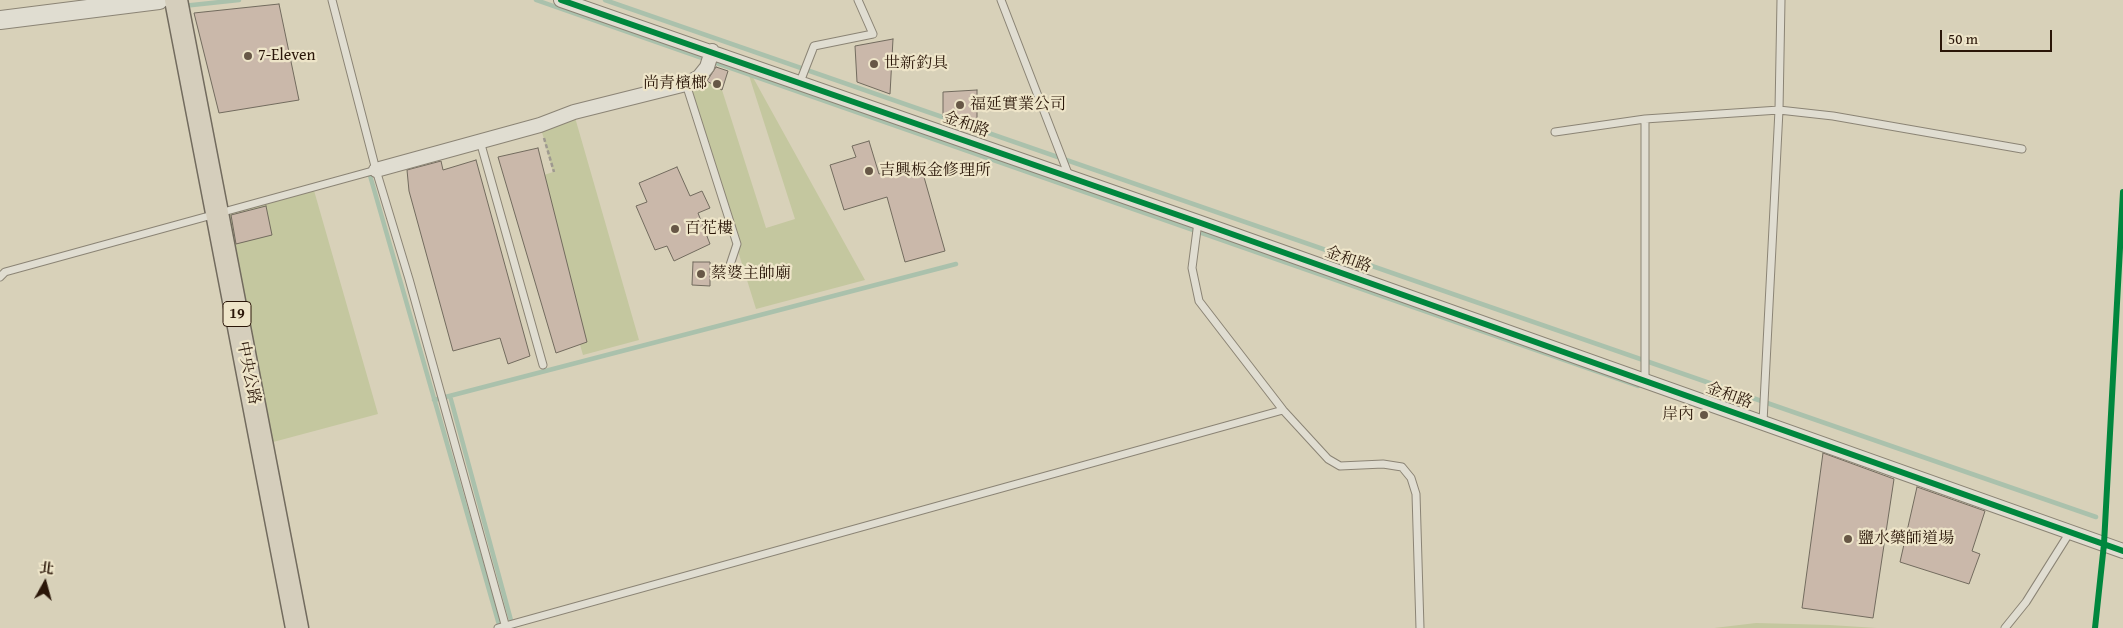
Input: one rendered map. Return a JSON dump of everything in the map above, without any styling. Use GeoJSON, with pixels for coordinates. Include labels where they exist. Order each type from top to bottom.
{"type":"FeatureCollection","features":[{"type":"Feature","properties":{"kind":"main road","name":"中央公路"},"geometry":{"type":"LineString","coordinates":[[176,0],[296,628]]}},
{"type":"Feature","properties":{"kind":"street","name":"金和路"},"geometry":{"type":"LineString","coordinates":[[561,0],[1069,176],[2123,551]]}},
{"type":"Feature","properties":{"kind":"street"},"geometry":{"type":"LineString","coordinates":[[0,20],[148,1]]}},
{"type":"Feature","properties":{"kind":"street"},"geometry":{"type":"LineString","coordinates":[[376,170],[540,125],[574,112],[686,84],[699,77],[707,67],[712,51]]}},
{"type":"Feature","properties":{"kind":"lane"},"geometry":{"type":"LineString","coordinates":[[332,0],[376,170],[409,279],[503,627],[1283,410]]}},
{"type":"Feature","properties":{"kind":"lane"},"geometry":{"type":"LineString","coordinates":[[800,82],[814,46],[873,34],[858,0]]}},
{"type":"Feature","properties":{"kind":"lane"},"geometry":{"type":"LineString","coordinates":[[1002,0],[1069,176]]}},
{"type":"Feature","properties":{"kind":"lane"},"geometry":{"type":"LineString","coordinates":[[1763,422],[1779,110],[1781,0]]}},
{"type":"Feature","properties":{"kind":"lane"},"geometry":{"type":"LineString","coordinates":[[686,84],[737,244],[727,274]]}},
{"type":"Feature","properties":{"kind":"lane"},"geometry":{"type":"LineString","coordinates":[[1555,132],[1645,119],[1779,110],[1833,116],[2022,148]]}},
{"type":"Feature","properties":{"kind":"lane"},"geometry":{"type":"LineString","coordinates":[[1645,119],[1645,380]]}},
{"type":"Feature","properties":{"kind":"lane"},"geometry":{"type":"LineString","coordinates":[[476,142],[543,366]]}},
{"type":"Feature","properties":{"kind":"lane"},"geometry":{"type":"LineString","coordinates":[[0,277],[5,272],[218,215],[376,170]]}},
{"type":"Feature","properties":{"kind":"lane"},"geometry":{"type":"LineString","coordinates":[[1198,222],[1192,268],[1199,301],[1283,410],[1328,459],[1340,466],[1383,464],[1402,467],[1411,478],[1416,494],[1420,628]]}},
{"type":"Feature","properties":{"kind":"lane"},"geometry":{"type":"LineString","coordinates":[[2005,628],[2026,602],[2070,532]]}},
{"type":"Feature","properties":{"kind":"path"},"geometry":{"type":"LineString","coordinates":[[540,125],[554,172]]}},
{"type":"Feature","properties":{"kind":"green space"},"geometry":{"type":"Polygon","coordinates":[[[745,63],[865,280],[756,309],[686,84],[699,77],[722,90],[766,228],[795,219],[745,63]]]}},
{"type":"Feature","properties":{"kind":"green space"},"geometry":{"type":"Polygon","coordinates":[[[574,114],[639,340],[583,355],[532,179],[553,172],[540,125],[574,114]]]}},
{"type":"Feature","properties":{"kind":"green space"},"geometry":{"type":"Polygon","coordinates":[[[313,187],[378,414],[262,445],[219,215],[313,187]]]}},
{"type":"Feature","properties":{"kind":"green space"},"geometry":{"type":"Polygon","coordinates":[[[1756,623],[1830,625],[1877,628],[1714,628],[1756,623]]]}},
{"type":"Feature","properties":{"kind":"building","name":"7-Eleven"},"geometry":{"type":"Polygon","coordinates":[[[279,4],[299,100],[219,113],[194,13],[279,4]]]}},
{"type":"Feature","properties":{"kind":"building","name":"世新釣具"},"geometry":{"type":"Polygon","coordinates":[[[893,39],[890,94],[857,82],[855,46],[893,39]]]}},
{"type":"Feature","properties":{"kind":"building","name":"尚青檳榔"},"geometry":{"type":"Polygon","coordinates":[[[716,67],[728,71],[722,90],[707,81],[716,67]]]}},
{"type":"Feature","properties":{"kind":"building","name":"福延實業公司"},"geometry":{"type":"Polygon","coordinates":[[[977,90],[977,129],[943,117],[943,92],[977,90]]]}},
{"type":"Feature","properties":{"kind":"building"},"geometry":{"type":"Polygon","coordinates":[[[869,141],[879,174],[920,163],[945,251],[905,262],[887,197],[844,210],[830,165],[856,157],[852,146],[869,141]]]}},
{"type":"Feature","properties":{"kind":"building"},"geometry":{"type":"Polygon","coordinates":[[[538,148],[587,342],[556,353],[498,157],[538,148]]]}},
{"type":"Feature","properties":{"kind":"building"},"geometry":{"type":"Polygon","coordinates":[[[476,160],[530,356],[508,364],[500,338],[453,351],[409,191],[407,170],[441,161],[443,170],[476,160]]]}},
{"type":"Feature","properties":{"kind":"building","name":"百花樓"},"geometry":{"type":"Polygon","coordinates":[[[677,167],[690,196],[702,191],[710,208],[698,213],[710,244],[674,261],[667,246],[655,250],[636,206],[647,202],[639,183],[677,167]]]}},
{"type":"Feature","properties":{"kind":"building"},"geometry":{"type":"Polygon","coordinates":[[[266,206],[272,235],[236,244],[231,215],[266,206]]]}},
{"type":"Feature","properties":{"kind":"building","name":"蔡婆主帥廟"},"geometry":{"type":"Polygon","coordinates":[[[693,262],[710,262],[710,286],[692,285],[693,262]]]}},
{"type":"Feature","properties":{"kind":"building","name":"鹽水藥師道場"},"geometry":{"type":"Polygon","coordinates":[[[1823,453],[1894,479],[1873,618],[1802,608],[1823,453]]]}},
{"type":"Feature","properties":{"kind":"building"},"geometry":{"type":"Polygon","coordinates":[[[1917,487],[1985,511],[1972,551],[1980,554],[1969,584],[1900,562],[1917,487]]]}},
{"type":"Feature","properties":{"kind":"waterway"},"geometry":{"type":"LineString","coordinates":[[183,6],[239,0]]}},
{"type":"Feature","properties":{"kind":"waterway"},"geometry":{"type":"LineString","coordinates":[[536,0],[1638,386]]}},
{"type":"Feature","properties":{"kind":"waterway"},"geometry":{"type":"LineString","coordinates":[[605,0],[2096,517]]}},
{"type":"Feature","properties":{"kind":"waterway"},"geometry":{"type":"LineString","coordinates":[[369,172],[500,628]]}},
{"type":"Feature","properties":{"kind":"waterway"},"geometry":{"type":"LineString","coordinates":[[434,400],[956,264]]}},
{"type":"Feature","properties":{"kind":"waterway"},"geometry":{"type":"LineString","coordinates":[[450,396],[512,624]]}},
{"type":"Feature","properties":{"kind":"cycle path"},"geometry":{"type":"LineString","coordinates":[[561,0],[1198,222],[2123,551]]}},
{"type":"Feature","properties":{"kind":"cycle path"},"geometry":{"type":"LineString","coordinates":[[2095,628],[2104,544],[2123,192]]}},
{"type":"Feature","properties":{"kind":"place","name":"7-Eleven"},"geometry":{"type":"Point","coordinates":[248,56]}},
{"type":"Feature","properties":{"kind":"place","name":"世新釣具"},"geometry":{"type":"Point","coordinates":[874,64]}},
{"type":"Feature","properties":{"kind":"place","name":"尚青檳榔"},"geometry":{"type":"Point","coordinates":[717,84]}},
{"type":"Feature","properties":{"kind":"place","name":"福延實業公司"},"geometry":{"type":"Point","coordinates":[960,105]}},
{"type":"Feature","properties":{"kind":"place","name":"吉興板金修理所"},"geometry":{"type":"Point","coordinates":[869,171]}},
{"type":"Feature","properties":{"kind":"place","name":"百花樓"},"geometry":{"type":"Point","coordinates":[675,229]}},
{"type":"Feature","properties":{"kind":"place","name":"蔡婆主帥廟"},"geometry":{"type":"Point","coordinates":[701,274]}},
{"type":"Feature","properties":{"kind":"place","name":"岸內"},"geometry":{"type":"Point","coordinates":[1704,415]}},
{"type":"Feature","properties":{"kind":"place","name":"鹽水藥師道場"},"geometry":{"type":"Point","coordinates":[1848,539]}}]}
